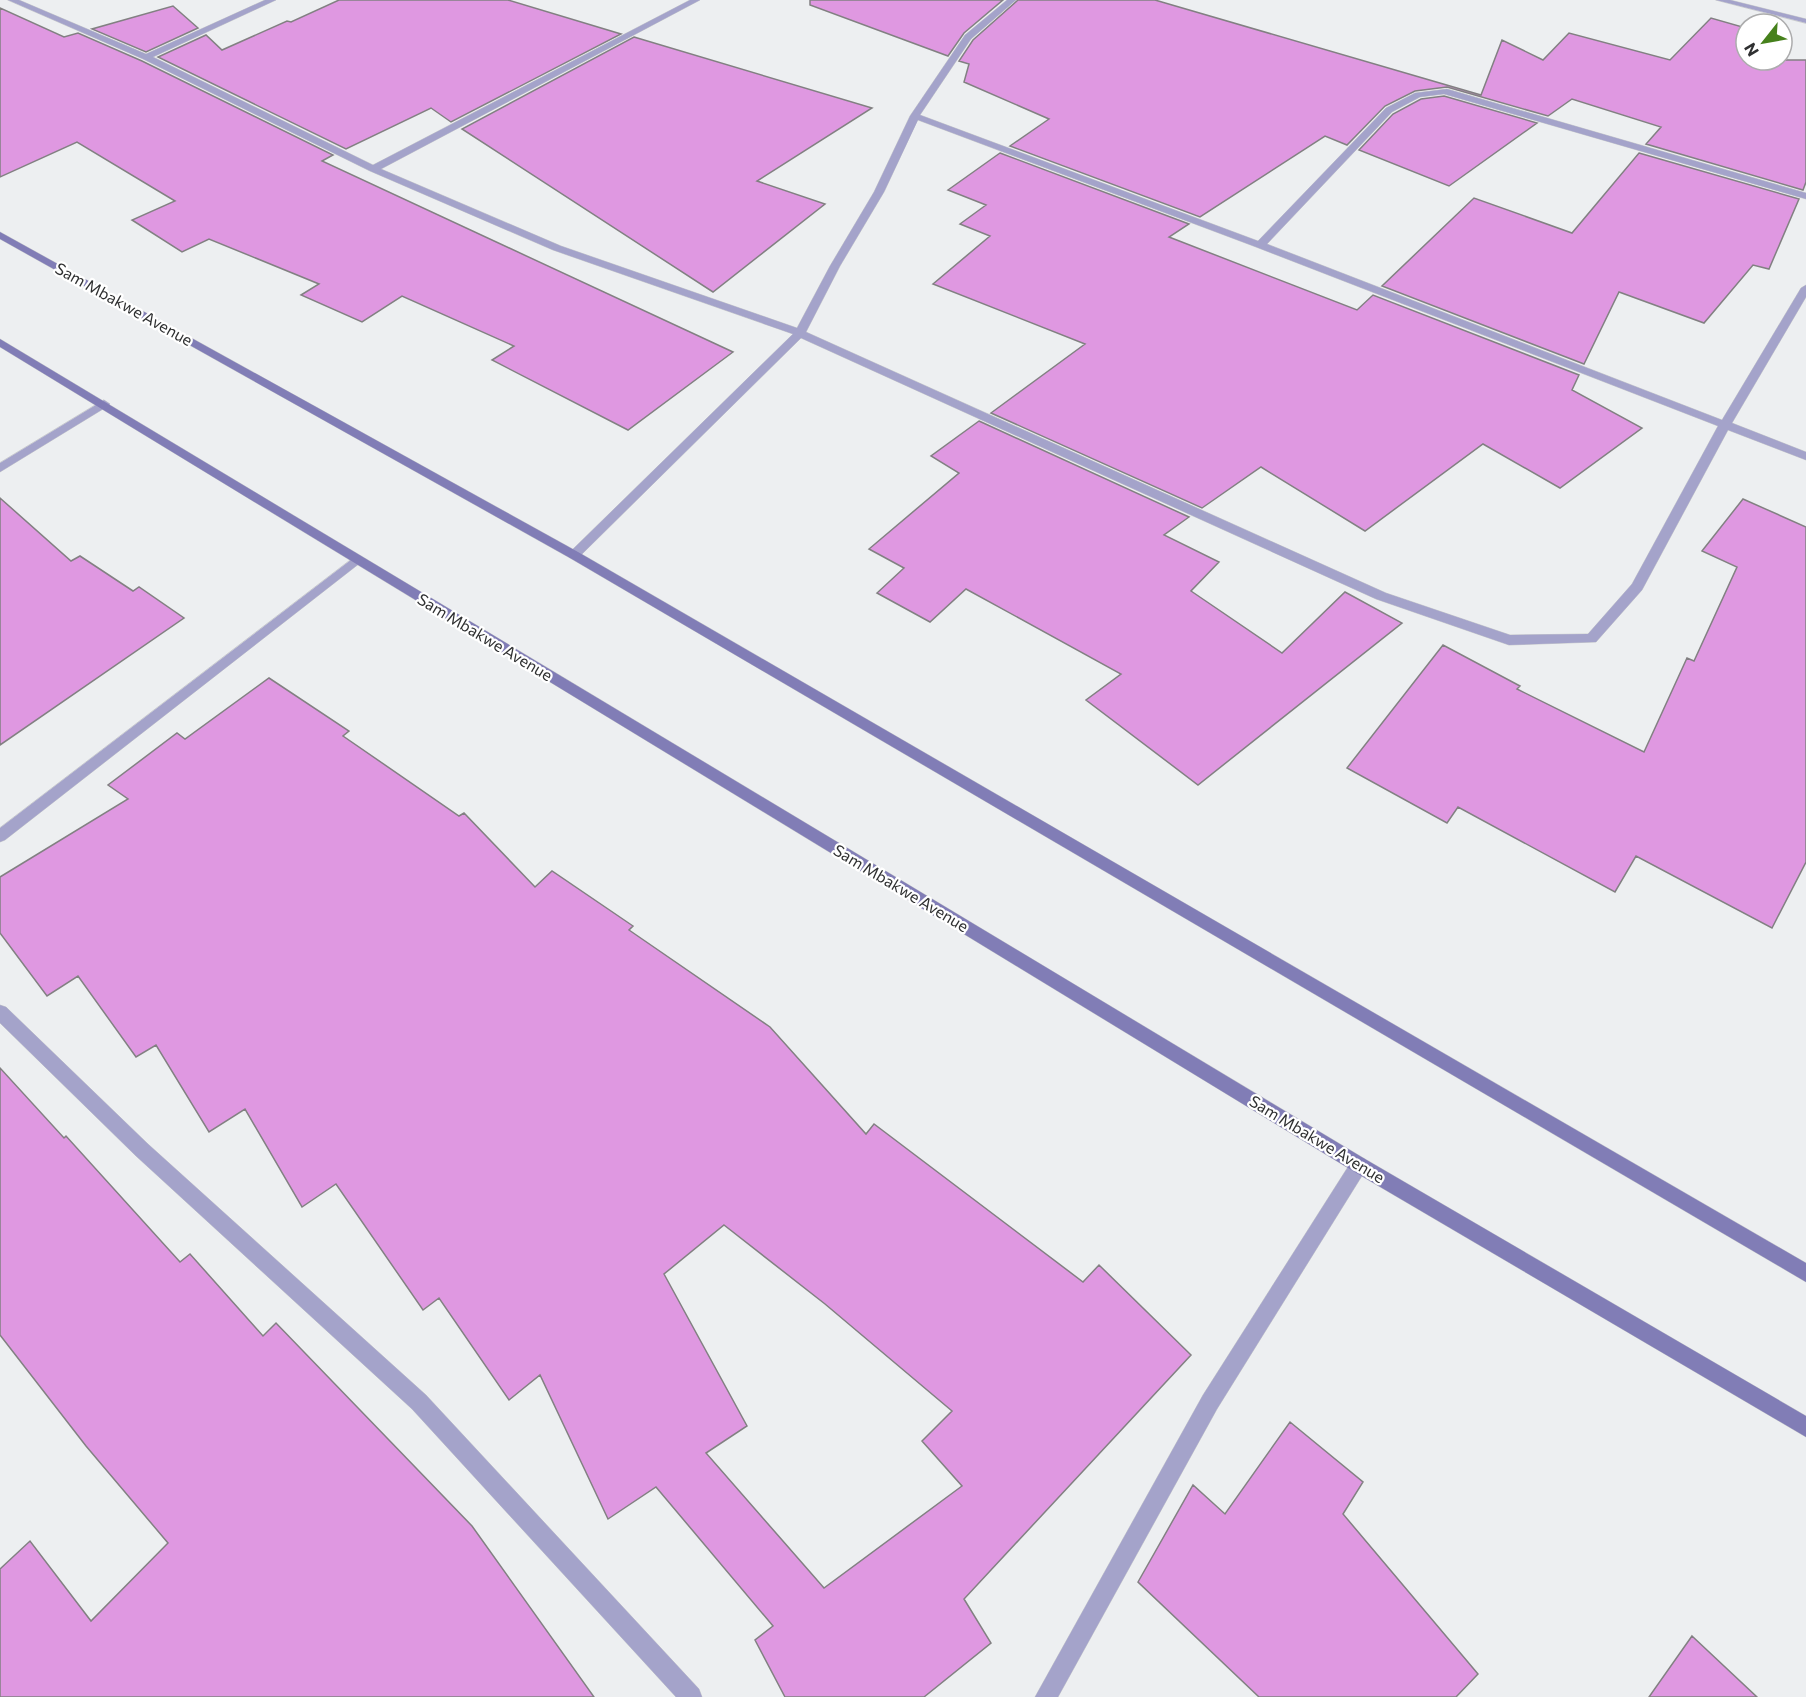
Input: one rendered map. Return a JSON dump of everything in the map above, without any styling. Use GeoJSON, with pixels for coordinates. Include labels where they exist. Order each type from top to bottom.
{"type":"FeatureCollection","features":[{"type":"Feature","properties":{"kind":"main road","name":"Sam Mbakwe Avenue"},"geometry":{"type":"LineString","coordinates":[[0,235],[574,555],[1806,1274]]}},
{"type":"Feature","properties":{"kind":"main road","name":"Sam Mbakwe Avenue"},"geometry":{"type":"LineString","coordinates":[[0,342],[356,560],[1359,1165],[1806,1427]]}},
{"type":"Feature","properties":{"kind":"street"},"geometry":{"type":"LineString","coordinates":[[12,0],[146,57],[373,169],[557,248],[800,333],[1381,596],[1509,640],[1591,639],[1637,587],[1725,425],[1806,288]]}},
{"type":"Feature","properties":{"kind":"street"},"geometry":{"type":"LineString","coordinates":[[146,57],[272,0]]}},
{"type":"Feature","properties":{"kind":"street"},"geometry":{"type":"LineString","coordinates":[[373,169],[696,0]]}},
{"type":"Feature","properties":{"kind":"street"},"geometry":{"type":"LineString","coordinates":[[574,555],[800,333],[835,266],[879,192],[915,116],[968,37],[1012,0]]}},
{"type":"Feature","properties":{"kind":"street"},"geometry":{"type":"LineString","coordinates":[[1720,0],[1806,21]]}},
{"type":"Feature","properties":{"kind":"street"},"geometry":{"type":"LineString","coordinates":[[1260,245],[1389,110],[1418,95],[1444,92],[1806,196]]}},
{"type":"Feature","properties":{"kind":"street"},"geometry":{"type":"LineString","coordinates":[[915,116],[1260,245],[1806,456]]}},
{"type":"Feature","properties":{"kind":"street"},"geometry":{"type":"LineString","coordinates":[[0,468],[104,404]]}},
{"type":"Feature","properties":{"kind":"street"},"geometry":{"type":"LineString","coordinates":[[0,836],[356,560]]}},
{"type":"Feature","properties":{"kind":"street"},"geometry":{"type":"LineString","coordinates":[[0,1012],[142,1150],[419,1402],[691,1697]]}},
{"type":"Feature","properties":{"kind":"street"},"geometry":{"type":"LineString","coordinates":[[1046,1697],[1210,1402],[1359,1165]]}},
{"type":"Feature","properties":{"kind":"building"},"geometry":{"type":"Polygon","coordinates":[[[339,0],[508,0],[621,34],[451,122],[431,108],[346,149],[158,57],[206,35],[222,50],[339,0]]]}},
{"type":"Feature","properties":{"kind":"building"},"geometry":{"type":"Polygon","coordinates":[[[810,0],[1003,0],[964,33],[948,56],[810,5],[810,0]]]}},
{"type":"Feature","properties":{"kind":"building"},"geometry":{"type":"Polygon","coordinates":[[[1018,0],[1155,0],[1481,95],[1502,40],[1543,60],[1569,33],[1670,60],[1711,18],[1734,25],[1734,72],[1794,72],[1794,60],[1806,60],[1806,182],[1803,190],[1646,144],[1661,127],[1572,99],[1548,116],[1447,87],[1415,91],[1385,106],[1347,145],[1325,136],[1200,217],[1010,146],[1049,119],[964,82],[969,64],[959,61],[973,40],[1018,0]]]}},
{"type":"Feature","properties":{"kind":"building"},"geometry":{"type":"Polygon","coordinates":[[[173,6],[198,28],[146,52],[92,29],[173,6]]]}},
{"type":"Feature","properties":{"kind":"building"},"geometry":{"type":"Polygon","coordinates":[[[0,8],[64,37],[78,33],[142,61],[333,155],[322,161],[733,352],[628,430],[492,360],[514,346],[402,296],[362,322],[301,295],[319,284],[209,239],[182,252],[132,220],[175,201],[77,142],[0,177],[0,8]]]}},
{"type":"Feature","properties":{"kind":"building"},"geometry":{"type":"Polygon","coordinates":[[[634,37],[872,108],[757,181],[825,204],[713,292],[462,129],[634,37]]]}},
{"type":"Feature","properties":{"kind":"building"},"geometry":{"type":"Polygon","coordinates":[[[1444,96],[1537,123],[1449,186],[1359,150],[1393,114],[1421,99],[1444,96]]]}},
{"type":"Feature","properties":{"kind":"building"},"geometry":{"type":"Polygon","coordinates":[[[1000,153],[1189,224],[1169,237],[1357,310],[1373,295],[1579,375],[1572,390],[1642,428],[1560,488],[1483,444],[1365,531],[1261,467],[1202,508],[991,413],[1085,344],[933,284],[990,236],[960,224],[986,205],[948,190],[1000,153]]]}},
{"type":"Feature","properties":{"kind":"building"},"geometry":{"type":"Polygon","coordinates":[[[1639,153],[1799,199],[1769,269],[1753,265],[1704,323],[1619,292],[1584,364],[1382,286],[1474,198],[1572,233],[1639,153]]]}},
{"type":"Feature","properties":{"kind":"building"},"geometry":{"type":"Polygon","coordinates":[[[979,421],[1189,517],[1164,535],[1219,562],[1191,591],[1282,653],[1345,592],[1402,623],[1198,785],[1086,700],[1121,674],[966,589],[930,622],[877,593],[904,568],[869,549],[959,473],[931,456],[979,421]]]}},
{"type":"Feature","properties":{"kind":"building"},"geometry":{"type":"Polygon","coordinates":[[[0,498],[71,561],[80,556],[133,591],[139,587],[184,618],[0,745],[0,498]]]}},
{"type":"Feature","properties":{"kind":"building"},"geometry":{"type":"Polygon","coordinates":[[[1743,499],[1806,527],[1806,862],[1772,928],[1636,856],[1615,892],[1458,807],[1447,823],[1347,768],[1443,645],[1520,686],[1517,689],[1644,752],[1687,658],[1694,661],[1737,567],[1702,551],[1743,499]]]}},
{"type":"Feature","properties":{"kind":"building"},"geometry":{"type":"Polygon","coordinates":[[[269,678],[349,731],[343,736],[459,816],[464,813],[535,887],[552,871],[633,926],[629,930],[770,1027],[866,1134],[874,1124],[1083,1282],[1099,1265],[1191,1355],[964,1599],[991,1643],[924,1697],[785,1697],[755,1640],[773,1626],[656,1487],[608,1519],[540,1375],[509,1400],[439,1298],[423,1310],[336,1184],[302,1207],[245,1109],[209,1132],[156,1045],[136,1057],[78,976],[47,996],[0,933],[0,877],[128,799],[108,785],[177,733],[185,739],[269,678]],[[724,1225],[664,1274],[747,1426],[706,1453],[824,1588],[962,1486],[922,1441],[952,1411],[825,1304],[724,1225]]]}},
{"type":"Feature","properties":{"kind":"building"},"geometry":{"type":"Polygon","coordinates":[[[0,1068],[64,1138],[66,1136],[180,1262],[190,1254],[263,1336],[276,1323],[472,1526],[594,1697],[0,1697],[0,1569],[30,1541],[91,1621],[168,1543],[86,1446],[0,1335],[0,1068]]]}},
{"type":"Feature","properties":{"kind":"building"},"geometry":{"type":"Polygon","coordinates":[[[1290,1422],[1363,1482],[1343,1514],[1478,1674],[1456,1697],[1259,1697],[1138,1582],[1193,1485],[1225,1514],[1290,1422]]]}},
{"type":"Feature","properties":{"kind":"building"},"geometry":{"type":"Polygon","coordinates":[[[1692,1636],[1757,1697],[1649,1697],[1692,1636]]]}}]}
